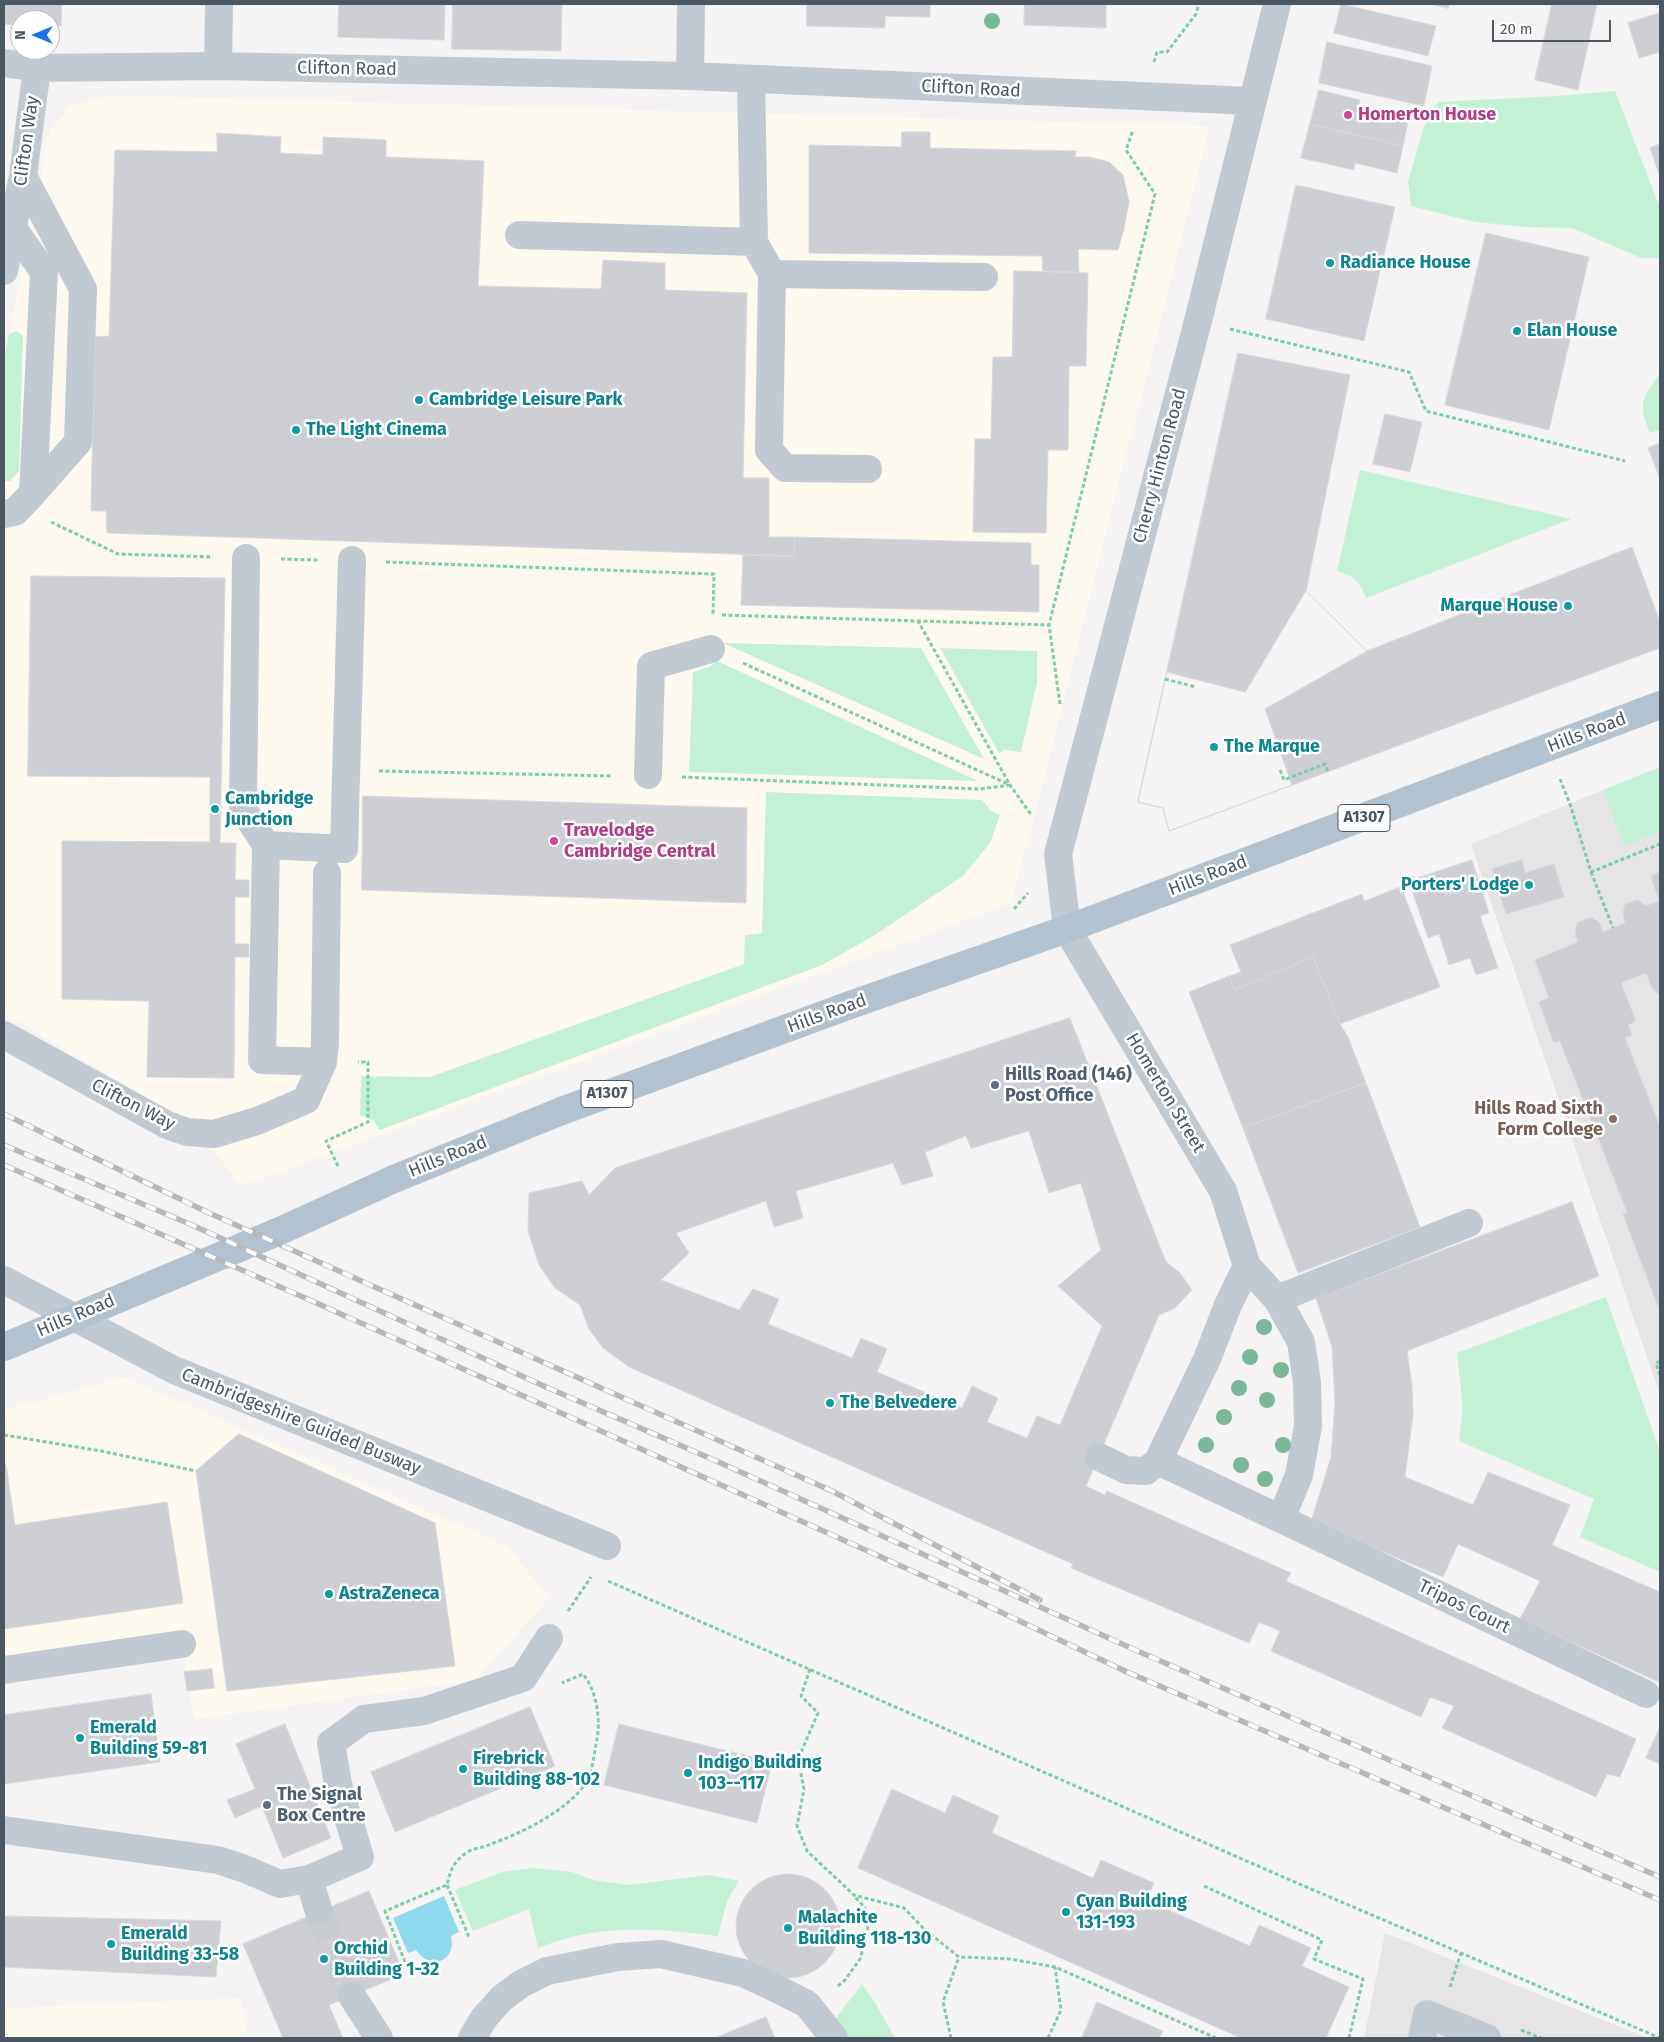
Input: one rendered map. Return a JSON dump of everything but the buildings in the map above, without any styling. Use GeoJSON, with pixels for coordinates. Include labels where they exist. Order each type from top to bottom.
{"type":"FeatureCollection","features":[{"type":"Feature","properties":{"kind":"main road","name":"Hills Road"},"geometry":{"type":"LineString","coordinates":[[4,1348],[282,1230],[394,1179],[559,1112],[850,1005],[1067,929],[1660,705]]}},
{"type":"Feature","properties":{"kind":"street"},"geometry":{"type":"LineString","coordinates":[[218,66],[219,4]]}},
{"type":"Feature","properties":{"kind":"street"},"geometry":{"type":"LineString","coordinates":[[690,76],[691,4]]}},
{"type":"Feature","properties":{"kind":"street","name":"Cherry Hinton Road"},"geometry":{"type":"LineString","coordinates":[[1067,929],[1058,854],[1195,330],[1277,4]]}},
{"type":"Feature","properties":{"kind":"street","name":"Clifton Road"},"geometry":{"type":"LineString","coordinates":[[4,63],[37,68],[218,66],[690,76],[1252,101]]}},
{"type":"Feature","properties":{"kind":"street","name":"Clifton Way"},"geometry":{"type":"LineString","coordinates":[[4,272],[23,176],[37,68]]}},
{"type":"Feature","properties":{"kind":"street"},"geometry":{"type":"LineString","coordinates":[[751,79],[754,242],[772,274],[769,450],[785,468],[868,469]]}},
{"type":"Feature","properties":{"kind":"street"},"geometry":{"type":"LineString","coordinates":[[23,176],[83,289],[78,442],[23,509]]}},
{"type":"Feature","properties":{"kind":"street"},"geometry":{"type":"LineString","coordinates":[[14,228],[44,272],[23,509]]}},
{"type":"Feature","properties":{"kind":"street"},"geometry":{"type":"LineString","coordinates":[[520,235],[754,242]]}},
{"type":"Feature","properties":{"kind":"street"},"geometry":{"type":"LineString","coordinates":[[772,274],[984,277]]}},
{"type":"Feature","properties":{"kind":"street"},"geometry":{"type":"LineString","coordinates":[[246,558],[243,809],[266,845],[262,1060],[323,1062]]}},
{"type":"Feature","properties":{"kind":"street"},"geometry":{"type":"LineString","coordinates":[[266,845],[344,849],[352,560]]}},
{"type":"Feature","properties":{"kind":"street"},"geometry":{"type":"LineString","coordinates":[[648,775],[651,666],[711,649]]}},
{"type":"Feature","properties":{"kind":"street","name":"Clifton Way"},"geometry":{"type":"LineString","coordinates":[[4,1035],[167,1125],[186,1132],[214,1134],[257,1121],[306,1100],[323,1062],[325,1043],[327,873]]}},
{"type":"Feature","properties":{"kind":"street","name":"Homerton Street"},"geometry":{"type":"LineString","coordinates":[[1067,929],[1223,1191],[1247,1266],[1277,1298],[1301,1342],[1307,1383],[1308,1426],[1299,1475],[1281,1519]]}},
{"type":"Feature","properties":{"kind":"street"},"geometry":{"type":"LineString","coordinates":[[1277,1298],[1469,1223]]}},
{"type":"Feature","properties":{"kind":"street"},"geometry":{"type":"LineString","coordinates":[[1099,1457],[1126,1470],[1146,1471],[1158,1461],[1207,1359],[1228,1305],[1247,1266]]}},
{"type":"Feature","properties":{"kind":"street","name":"Cambridgeshire Guided Busway"},"geometry":{"type":"LineString","coordinates":[[4,1280],[174,1370],[607,1546]]}},
{"type":"Feature","properties":{"kind":"street"},"geometry":{"type":"LineString","coordinates":[[1158,1461],[1281,1519]]}},
{"type":"Feature","properties":{"kind":"street","name":"Tripos Court"},"geometry":{"type":"LineString","coordinates":[[1281,1519],[1646,1694]]}},
{"type":"Feature","properties":{"kind":"street"},"geometry":{"type":"LineString","coordinates":[[4,1830],[218,1860],[280,1884],[309,1880],[360,1857],[338,1784],[331,1743],[364,1719],[424,1711],[523,1678],[549,1638]]}},
{"type":"Feature","properties":{"kind":"street"},"geometry":{"type":"LineString","coordinates":[[4,1670],[182,1644]]}},
{"type":"Feature","properties":{"kind":"street"},"geometry":{"type":"LineString","coordinates":[[309,1880],[319,1912]]}},
{"type":"Feature","properties":{"kind":"street"},"geometry":{"type":"LineString","coordinates":[[472,2038],[484,2018],[502,1998],[521,1984],[546,1971],[618,1957],[662,1954],[743,1973],[807,2004],[834,2038]]}},
{"type":"Feature","properties":{"kind":"street"},"geometry":{"type":"LineString","coordinates":[[352,1996],[379,2038]]}},
{"type":"Feature","properties":{"kind":"street"},"geometry":{"type":"LineString","coordinates":[[1422,2038],[1427,2014],[1487,2038]]}},
{"type":"Feature","properties":{"kind":"path"},"geometry":{"type":"LineString","coordinates":[[1157,52],[1167,52],[1196,14],[1199,4]]}},
{"type":"Feature","properties":{"kind":"path"},"geometry":{"type":"LineString","coordinates":[[1061,714],[1049,625],[1155,194],[1126,150]]}},
{"type":"Feature","properties":{"kind":"path"},"geometry":{"type":"LineString","coordinates":[[1262,337],[1409,372],[1426,411],[1625,461]]}},
{"type":"Feature","properties":{"kind":"path"},"geometry":{"type":"LineString","coordinates":[[23,509],[118,554],[352,560],[714,574],[711,649],[1010,785]]}},
{"type":"Feature","properties":{"kind":"path"},"geometry":{"type":"LineString","coordinates":[[713,615],[1049,625]]}},
{"type":"Feature","properties":{"kind":"path"},"geometry":{"type":"LineString","coordinates":[[918,621],[1010,785]]}},
{"type":"Feature","properties":{"kind":"path"},"geometry":{"type":"LineString","coordinates":[[1165,680],[1196,687]]}},
{"type":"Feature","properties":{"kind":"path"},"geometry":{"type":"LineString","coordinates":[[1546,748],[1570,804],[1591,872],[1613,928]]}},
{"type":"Feature","properties":{"kind":"path"},"geometry":{"type":"LineString","coordinates":[[1280,770],[1284,780],[1325,764],[1328,772]]}},
{"type":"Feature","properties":{"kind":"path"},"geometry":{"type":"LineString","coordinates":[[346,770],[648,775],[980,789],[1010,785]]}},
{"type":"Feature","properties":{"kind":"path"},"geometry":{"type":"LineString","coordinates":[[1591,872],[1660,844]]}},
{"type":"Feature","properties":{"kind":"path"},"geometry":{"type":"LineString","coordinates":[[323,1062],[368,1062],[368,1122],[326,1141],[353,1198]]}},
{"type":"Feature","properties":{"kind":"path"},"geometry":{"type":"LineString","coordinates":[[1660,1361],[1656,1363],[1660,1376]]}},
{"type":"Feature","properties":{"kind":"path"},"geometry":{"type":"LineString","coordinates":[[4,1435],[101,1451],[196,1471]]}},
{"type":"Feature","properties":{"kind":"path"},"geometry":{"type":"LineString","coordinates":[[549,1638],[593,1575]]}},
{"type":"Feature","properties":{"kind":"path"},"geometry":{"type":"LineString","coordinates":[[602,1578],[1290,1880],[1660,2038]]}},
{"type":"Feature","properties":{"kind":"path"},"geometry":{"type":"LineString","coordinates":[[807,2004],[829,1993],[845,1980],[860,1959],[868,1931],[866,1909],[854,1895],[807,1851],[797,1826],[804,1789],[798,1759],[818,1713],[801,1696],[810,1669]]}},
{"type":"Feature","properties":{"kind":"path"},"geometry":{"type":"LineString","coordinates":[[469,1937],[448,1885],[451,1870],[467,1852],[531,1828],[573,1798],[587,1782],[598,1733],[594,1694],[590,1683],[583,1674]]}},
{"type":"Feature","properties":{"kind":"path"},"geometry":{"type":"LineString","coordinates":[[405,1962],[385,1911],[448,1885]]}},
{"type":"Feature","properties":{"kind":"path"},"geometry":{"type":"LineString","coordinates":[[1204,1886],[1322,1940],[1314,1959],[1363,1979],[1349,2038]]}},
{"type":"Feature","properties":{"kind":"path"},"geometry":{"type":"LineString","coordinates":[[854,1895],[904,1908],[924,1929],[959,1957],[1010,1959],[1055,1967],[1216,2038]]}},
{"type":"Feature","properties":{"kind":"path"},"geometry":{"type":"LineString","coordinates":[[951,2038],[943,2002],[959,1957]]}},
{"type":"Feature","properties":{"kind":"path"},"geometry":{"type":"LineString","coordinates":[[1048,2038],[1061,2010],[1055,1967]]}},
{"type":"Feature","properties":{"kind":"shaded area","name":"Cambridge Leisure Park"},"geometry":{"type":"Polygon","coordinates":[[[97,97],[179,97],[1210,126],[1012,903],[242,1186],[192,1124],[4,1013],[4,360],[50,130],[70,107],[97,97]]]}},
{"type":"Feature","properties":{"kind":"shaded area","name":"Hills Road Sixth Form College"},"geometry":{"type":"Polygon","coordinates":[[[1660,767],[1660,1395],[1471,844],[1660,767]]]}},
{"type":"Feature","properties":{"kind":"shaded area"},"geometry":{"type":"Polygon","coordinates":[[[124,1377],[507,1546],[550,1598],[472,1681],[194,1719],[183,1654],[4,1682],[4,1410],[124,1377]]]}},
{"type":"Feature","properties":{"kind":"shaded area"},"geometry":{"type":"Polygon","coordinates":[[[1385,1933],[1648,2038],[1364,2038],[1385,1933]]]}},
{"type":"Feature","properties":{"kind":"shaded area"},"geometry":{"type":"Polygon","coordinates":[[[241,1998],[247,2038],[4,2038],[4,2008],[241,1998]]]}},
{"type":"Feature","properties":{"kind":"green space"},"geometry":{"type":"Polygon","coordinates":[[[1615,91],[1660,208],[1660,258],[1641,258],[1572,228],[1526,227],[1475,222],[1411,206],[1408,181],[1424,127],[1438,102],[1615,91]]]}},
{"type":"Feature","properties":{"kind":"green space"},"geometry":{"type":"Polygon","coordinates":[[[17,331],[23,336],[19,471],[10,481],[4,481],[4,360],[9,334],[17,331]]]}},
{"type":"Feature","properties":{"kind":"green space"},"geometry":{"type":"Polygon","coordinates":[[[1660,373],[1660,430],[1650,433],[1644,414],[1644,401],[1649,389],[1660,373]]]}},
{"type":"Feature","properties":{"kind":"green space"},"geometry":{"type":"Polygon","coordinates":[[[1360,470],[1571,519],[1366,598],[1356,580],[1337,571],[1360,470]]]}},
{"type":"Feature","properties":{"kind":"green space"},"geometry":{"type":"Polygon","coordinates":[[[723,643],[921,648],[984,759],[723,643]]]}},
{"type":"Feature","properties":{"kind":"green space"},"geometry":{"type":"Polygon","coordinates":[[[940,648],[1037,651],[1037,683],[1021,752],[1005,750],[999,753],[940,648]]]}},
{"type":"Feature","properties":{"kind":"green space"},"geometry":{"type":"Polygon","coordinates":[[[717,661],[978,781],[689,772],[693,672],[711,666],[717,661]]]}},
{"type":"Feature","properties":{"kind":"green space"},"geometry":{"type":"Polygon","coordinates":[[[1660,767],[1660,832],[1624,846],[1603,790],[1660,767]]]}},
{"type":"Feature","properties":{"kind":"green space"},"geometry":{"type":"Polygon","coordinates":[[[766,792],[982,800],[990,810],[1000,815],[990,843],[963,876],[875,935],[822,965],[380,1130],[373,1120],[360,1115],[361,1076],[430,1077],[744,964],[745,935],[762,933],[766,792]]]}},
{"type":"Feature","properties":{"kind":"green space"},"geometry":{"type":"Polygon","coordinates":[[[1606,1297],[1660,1452],[1660,1572],[1580,1537],[1594,1499],[1459,1441],[1463,1409],[1457,1353],[1606,1297]]]}},
{"type":"Feature","properties":{"kind":"green space"},"geometry":{"type":"Polygon","coordinates":[[[532,1868],[572,1872],[593,1880],[629,1885],[709,1875],[739,1881],[727,1901],[718,1936],[649,1930],[605,1931],[583,1934],[538,1948],[529,1909],[473,1931],[455,1890],[502,1872],[532,1868]]]}},
{"type":"Feature","properties":{"kind":"green space"},"geometry":{"type":"Polygon","coordinates":[[[862,1984],[895,2038],[849,2038],[836,2018],[862,1984]]]}},
{"type":"Feature","properties":{"kind":"water"},"geometry":{"type":"Polygon","coordinates":[[[444,1896],[459,1932],[451,1936],[452,1945],[450,1952],[441,1961],[435,1962],[428,1961],[416,1950],[408,1953],[393,1918],[444,1896]]]}},
{"type":"Feature","properties":{"kind":"tunnel"},"geometry":{"type":"LineString","coordinates":[[319,1912],[352,1996]]}},
{"type":"Feature","properties":{"kind":"railway"},"geometry":{"type":"LineString","coordinates":[[4,1114],[209,1213],[832,1491],[1040,1600]]}},
{"type":"Feature","properties":{"kind":"railway"},"geometry":{"type":"LineString","coordinates":[[4,1145],[192,1225],[546,1387],[714,1460],[1142,1653],[1660,1877]]}},
{"type":"Feature","properties":{"kind":"railway"},"geometry":{"type":"LineString","coordinates":[[4,1165],[312,1301],[950,1588],[1127,1672],[1660,1900]]}},
{"type":"Feature","properties":{"kind":"place","name":"Homerton House"},"geometry":{"type":"Point","coordinates":[1348,115]}},
{"type":"Feature","properties":{"kind":"place","name":"Radiance House"},"geometry":{"type":"Point","coordinates":[1330,263]}},
{"type":"Feature","properties":{"kind":"place","name":"Elan House"},"geometry":{"type":"Point","coordinates":[1517,331]}},
{"type":"Feature","properties":{"kind":"place","name":"Cambridge Leisure Park"},"geometry":{"type":"Point","coordinates":[419,400]}},
{"type":"Feature","properties":{"kind":"place","name":"The Light Cinema"},"geometry":{"type":"Point","coordinates":[296,430]}},
{"type":"Feature","properties":{"kind":"place","name":"Marque House"},"geometry":{"type":"Point","coordinates":[1568,606]}},
{"type":"Feature","properties":{"kind":"place","name":"The Marque"},"geometry":{"type":"Point","coordinates":[1214,747]}},
{"type":"Feature","properties":{"kind":"place","name":"Cambridge Junction"},"geometry":{"type":"Point","coordinates":[215,809]}},
{"type":"Feature","properties":{"kind":"place","name":"Travelodge Cambridge Central"},"geometry":{"type":"Point","coordinates":[554,841]}},
{"type":"Feature","properties":{"kind":"place","name":"Porters' Lodge"},"geometry":{"type":"Point","coordinates":[1529,885]}},
{"type":"Feature","properties":{"kind":"place","name":"Hills Road (146) Post Office"},"geometry":{"type":"Point","coordinates":[995,1085]}},
{"type":"Feature","properties":{"kind":"place","name":"Hills Road Sixth Form College"},"geometry":{"type":"Point","coordinates":[1613,1119]}},
{"type":"Feature","properties":{"kind":"place","name":"The Belvedere"},"geometry":{"type":"Point","coordinates":[830,1403]}},
{"type":"Feature","properties":{"kind":"place","name":"AstraZeneca"},"geometry":{"type":"Point","coordinates":[329,1594]}},
{"type":"Feature","properties":{"kind":"place","name":"Emerald Building 59-81"},"geometry":{"type":"Point","coordinates":[80,1738]}},
{"type":"Feature","properties":{"kind":"place","name":"Firebrick Building 88-102"},"geometry":{"type":"Point","coordinates":[463,1769]}},
{"type":"Feature","properties":{"kind":"place","name":"Indigo Building 103--117"},"geometry":{"type":"Point","coordinates":[688,1773]}},
{"type":"Feature","properties":{"kind":"place","name":"The Signal Box Centre"},"geometry":{"type":"Point","coordinates":[267,1805]}},
{"type":"Feature","properties":{"kind":"place","name":"Cyan Building 131-193"},"geometry":{"type":"Point","coordinates":[1066,1912]}},
{"type":"Feature","properties":{"kind":"place","name":"Malachite Building 118-130"},"geometry":{"type":"Point","coordinates":[788,1928]}},
{"type":"Feature","properties":{"kind":"place","name":"Emerald Building 33-58"},"geometry":{"type":"Point","coordinates":[111,1944]}},
{"type":"Feature","properties":{"kind":"place","name":"Orchid Building 1-32"},"geometry":{"type":"Point","coordinates":[324,1959]}}]}
